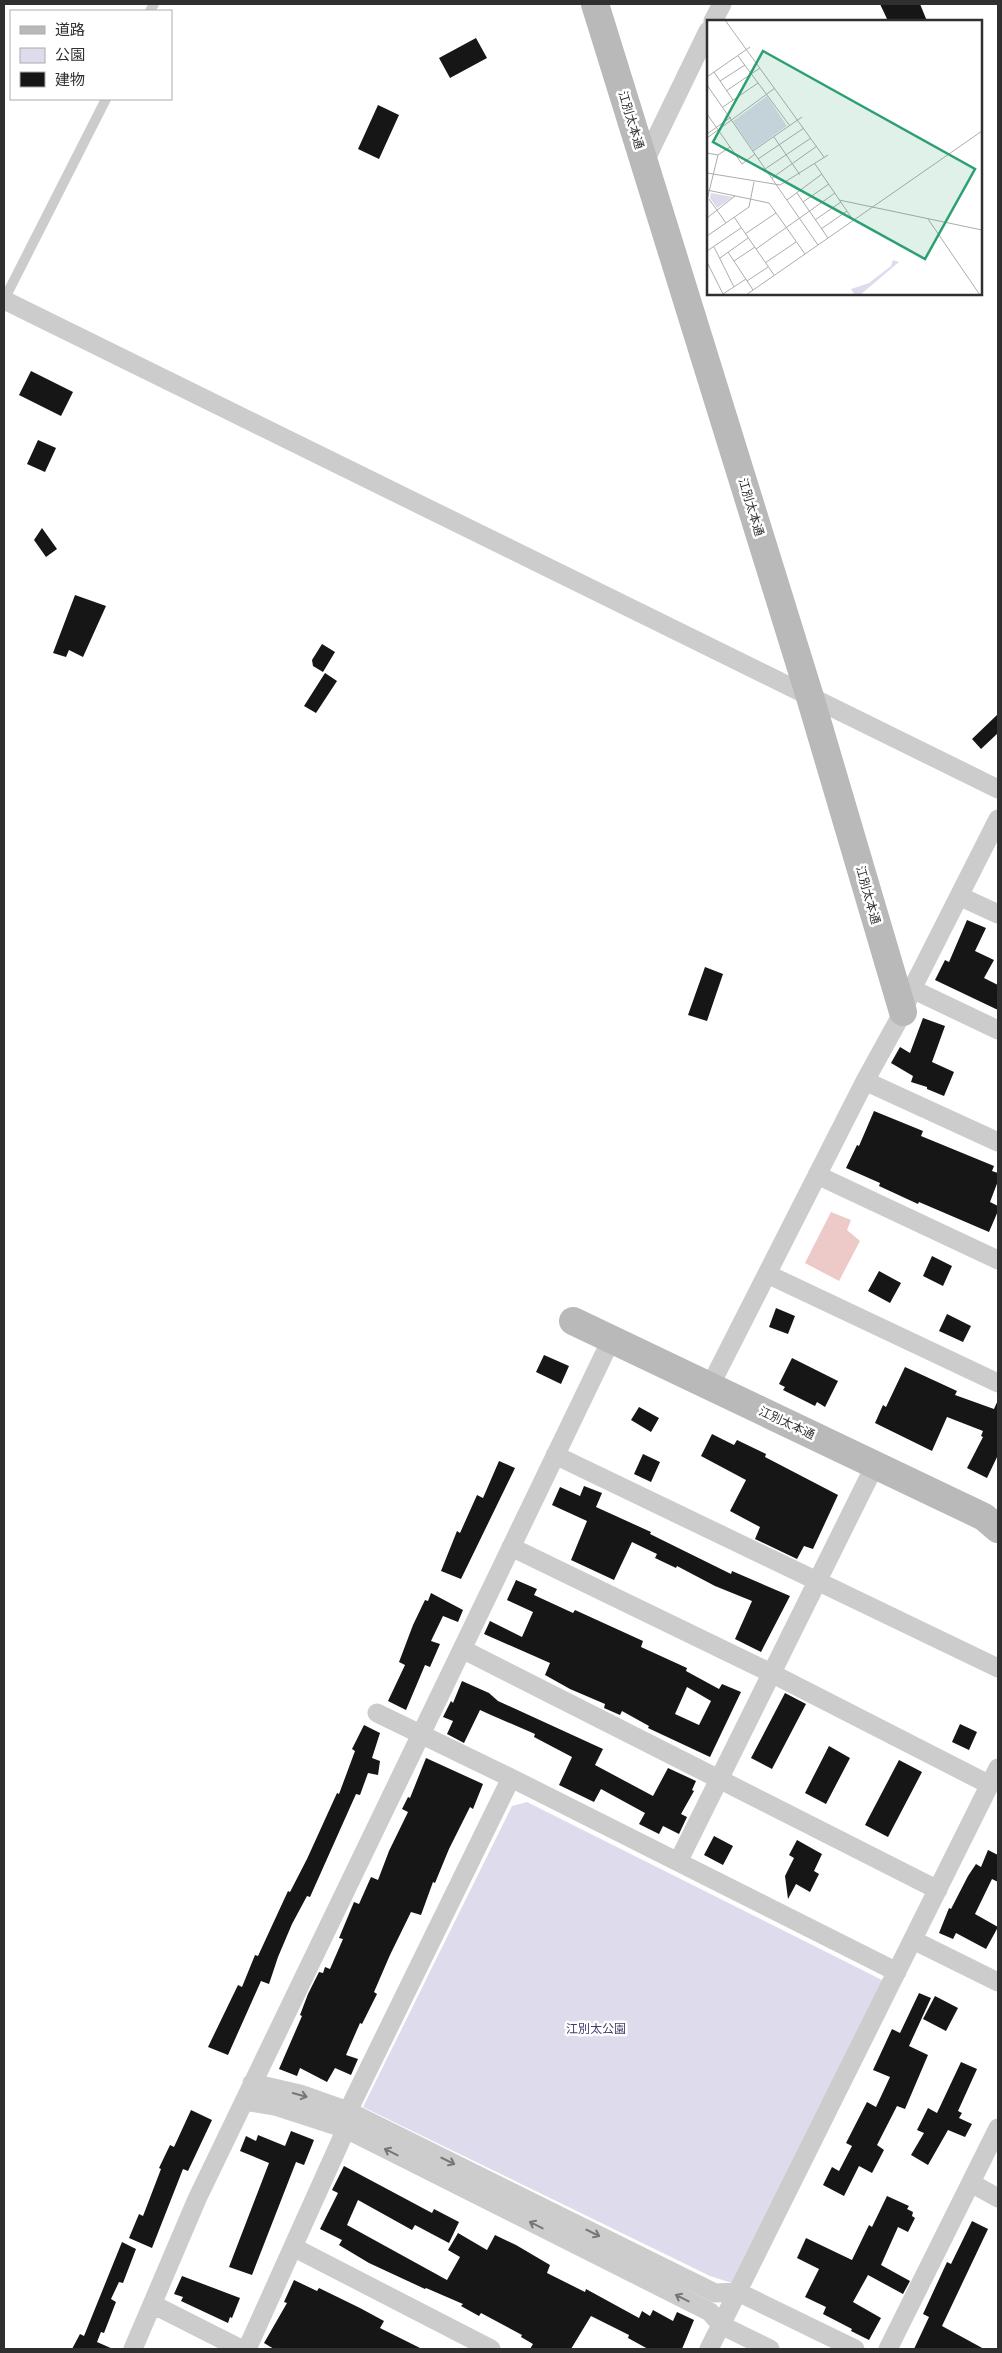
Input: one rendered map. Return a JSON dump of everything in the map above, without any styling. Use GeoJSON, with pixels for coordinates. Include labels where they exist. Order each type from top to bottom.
{"type":"FeatureCollection","features":[{"type":"Feature","properties":{"kind":"street","name":"江別太本通"},"geometry":{"type":"LineString","coordinates":[[595,4],[810,696],[908,1000]]}},
{"type":"Feature","properties":{"kind":"street"},"geometry":{"type":"LineString","coordinates":[[714,20],[722,4]]}},
{"type":"Feature","properties":{"kind":"street"},"geometry":{"type":"LineString","coordinates":[[644,163],[707,33]]}},
{"type":"Feature","properties":{"kind":"street"},"geometry":{"type":"LineString","coordinates":[[4,300],[998,789]]}},
{"type":"Feature","properties":{"kind":"street"},"geometry":{"type":"LineString","coordinates":[[710,1386],[908,1000],[998,819]]}},
{"type":"Feature","properties":{"kind":"street"},"geometry":{"type":"LineString","coordinates":[[959,896],[998,914]]}},
{"type":"Feature","properties":{"kind":"street"},"geometry":{"type":"LineString","coordinates":[[908,1000],[998,1030]]}},
{"type":"Feature","properties":{"kind":"street"},"geometry":{"type":"LineString","coordinates":[[865,1081],[998,1142]]}},
{"type":"Feature","properties":{"kind":"street"},"geometry":{"type":"LineString","coordinates":[[817,1175],[998,1260]]}},
{"type":"Feature","properties":{"kind":"street"},"geometry":{"type":"LineString","coordinates":[[767,1274],[998,1383]]}},
{"type":"Feature","properties":{"kind":"street","name":"江別太本通"},"geometry":{"type":"LineString","coordinates":[[573,1321],[984,1517],[998,1528]]}},
{"type":"Feature","properties":{"kind":"street"},"geometry":{"type":"LineString","coordinates":[[133,2349],[197,2199],[611,1340]]}},
{"type":"Feature","properties":{"kind":"street"},"geometry":{"type":"LineString","coordinates":[[555,1456],[998,1668]]}},
{"type":"Feature","properties":{"kind":"street"},"geometry":{"type":"LineString","coordinates":[[678,1862],[875,1465]]}},
{"type":"Feature","properties":{"kind":"street"},"geometry":{"type":"LineString","coordinates":[[511,1547],[771,1673],[990,1785]]}},
{"type":"Feature","properties":{"kind":"street"},"geometry":{"type":"LineString","coordinates":[[462,1650],[938,1890]]}},
{"type":"Feature","properties":{"kind":"street"},"geometry":{"type":"LineString","coordinates":[[376,1713],[420,1736],[511,1778],[897,1972]]}},
{"type":"Feature","properties":{"kind":"street"},"geometry":{"type":"LineString","coordinates":[[709,2349],[998,1768]]}},
{"type":"Feature","properties":{"kind":"street"},"geometry":{"type":"LineString","coordinates":[[247,2349],[347,2120],[511,1778]]}},
{"type":"Feature","properties":{"kind":"street"},"geometry":{"type":"LineString","coordinates":[[913,1940],[998,1982]]}},
{"type":"Feature","properties":{"kind":"street"},"geometry":{"type":"LineString","coordinates":[[252,2083],[300,2094],[710,2312],[721,2325],[770,2349]]}},
{"type":"Feature","properties":{"kind":"street"},"geometry":{"type":"LineString","coordinates":[[244,2101],[347,2120],[715,2293],[738,2292],[855,2349]]}},
{"type":"Feature","properties":{"kind":"street"},"geometry":{"type":"LineString","coordinates":[[888,2349],[998,2128]]}},
{"type":"Feature","properties":{"kind":"street"},"geometry":{"type":"LineString","coordinates":[[971,2183],[998,2198]]}},
{"type":"Feature","properties":{"kind":"street"},"geometry":{"type":"LineString","coordinates":[[293,2247],[491,2349]]}},
{"type":"Feature","properties":{"kind":"street"},"geometry":{"type":"LineString","coordinates":[[152,2304],[241,2349]]}},
{"type":"Feature","properties":{"kind":"lane"},"geometry":{"type":"LineString","coordinates":[[4,300],[105,100]]}},
{"type":"Feature","properties":{"kind":"green space","name":"江別太公園"},"geometry":{"type":"Polygon","coordinates":[[[527,1802],[884,1981],[732,2283],[710,2276],[363,2107],[512,1806],[527,1802]]]}},
{"type":"Feature","properties":{"kind":"shaded area"},"geometry":{"type":"Polygon","coordinates":[[[831,1212],[851,1220],[847,1230],[860,1241],[839,1281],[805,1263],[831,1212]]]}},
{"type":"Feature","properties":{"kind":"building"},"geometry":{"type":"Polygon","coordinates":[[[880,4],[920,4],[927,20],[888,20],[880,4]]]}},
{"type":"Feature","properties":{"kind":"building"},"geometry":{"type":"Polygon","coordinates":[[[476,38],[487,58],[450,78],[439,58],[476,38]]]}},
{"type":"Feature","properties":{"kind":"building"},"geometry":{"type":"Polygon","coordinates":[[[378,105],[399,115],[379,159],[358,149],[378,105]]]}},
{"type":"Feature","properties":{"kind":"building"},"geometry":{"type":"Polygon","coordinates":[[[31,371],[73,392],[61,416],[19,395],[31,371]]]}},
{"type":"Feature","properties":{"kind":"building"},"geometry":{"type":"Polygon","coordinates":[[[38,440],[56,448],[45,472],[27,464],[38,440]]]}},
{"type":"Feature","properties":{"kind":"building"},"geometry":{"type":"Polygon","coordinates":[[[42,528],[57,549],[46,557],[34,540],[42,528]]]}},
{"type":"Feature","properties":{"kind":"building"},"geometry":{"type":"Polygon","coordinates":[[[75,595],[106,606],[83,657],[69,650],[66,657],[53,653],[75,595]]]}},
{"type":"Feature","properties":{"kind":"building"},"geometry":{"type":"Polygon","coordinates":[[[322,644],[335,652],[323,672],[313,666],[312,660],[322,644]]]}},
{"type":"Feature","properties":{"kind":"building"},"geometry":{"type":"Polygon","coordinates":[[[325,673],[337,681],[316,713],[304,706],[325,673]]]}},
{"type":"Feature","properties":{"kind":"building"},"geometry":{"type":"Polygon","coordinates":[[[998,714],[998,733],[981,749],[972,739],[998,714]]]}},
{"type":"Feature","properties":{"kind":"building"},"geometry":{"type":"Polygon","coordinates":[[[967,920],[986,928],[975,951],[994,960],[984,978],[998,985],[998,1010],[935,980],[945,960],[949,962],[967,920]]]}},
{"type":"Feature","properties":{"kind":"building"},"geometry":{"type":"Polygon","coordinates":[[[705,967],[723,974],[707,1021],[688,1015],[705,967]]]}},
{"type":"Feature","properties":{"kind":"building"},"geometry":{"type":"Polygon","coordinates":[[[923,1018],[945,1026],[932,1062],[954,1072],[944,1096],[927,1089],[927,1087],[911,1082],[913,1076],[891,1063],[900,1047],[910,1053],[923,1018]]]}},
{"type":"Feature","properties":{"kind":"building"},"geometry":{"type":"Polygon","coordinates":[[[874,1111],[923,1131],[921,1136],[994,1166],[992,1171],[998,1173],[998,1181],[990,1202],[998,1206],[998,1211],[989,1232],[919,1202],[918,1204],[879,1186],[880,1183],[846,1168],[857,1145],[859,1146],[874,1111]]]}},
{"type":"Feature","properties":{"kind":"building"},"geometry":{"type":"Polygon","coordinates":[[[932,1256],[952,1266],[943,1286],[923,1276],[932,1256]]]}},
{"type":"Feature","properties":{"kind":"building"},"geometry":{"type":"Polygon","coordinates":[[[879,1271],[901,1283],[890,1303],[868,1291],[879,1271]]]}},
{"type":"Feature","properties":{"kind":"building"},"geometry":{"type":"Polygon","coordinates":[[[776,1308],[795,1316],[788,1334],[769,1327],[776,1308]]]}},
{"type":"Feature","properties":{"kind":"building"},"geometry":{"type":"Polygon","coordinates":[[[947,1314],[971,1326],[963,1342],[939,1331],[947,1314]]]}},
{"type":"Feature","properties":{"kind":"building"},"geometry":{"type":"Polygon","coordinates":[[[544,1355],[569,1366],[561,1384],[536,1372],[544,1355]]]}},
{"type":"Feature","properties":{"kind":"building"},"geometry":{"type":"Polygon","coordinates":[[[792,1358],[838,1381],[825,1407],[817,1402],[815,1406],[783,1390],[785,1387],[779,1384],[792,1358]]]}},
{"type":"Feature","properties":{"kind":"building"},"geometry":{"type":"Polygon","coordinates":[[[905,1367],[957,1391],[955,1395],[994,1409],[998,1400],[998,1455],[987,1478],[967,1468],[983,1437],[981,1436],[983,1431],[947,1417],[932,1451],[875,1423],[883,1405],[886,1407],[905,1367]]]}},
{"type":"Feature","properties":{"kind":"building"},"geometry":{"type":"Polygon","coordinates":[[[639,1407],[659,1418],[651,1432],[631,1420],[639,1407]]]}},
{"type":"Feature","properties":{"kind":"building"},"geometry":{"type":"Polygon","coordinates":[[[712,1434],[734,1445],[737,1440],[766,1454],[765,1457],[838,1495],[813,1549],[804,1546],[797,1559],[755,1539],[760,1527],[730,1511],[746,1480],[701,1456],[712,1434]]]}},
{"type":"Feature","properties":{"kind":"building"},"geometry":{"type":"Polygon","coordinates":[[[643,1454],[660,1462],[651,1482],[634,1474],[643,1454]]]}},
{"type":"Feature","properties":{"kind":"building"},"geometry":{"type":"Polygon","coordinates":[[[499,1461],[515,1468],[461,1579],[441,1571],[457,1531],[460,1533],[477,1495],[483,1498],[499,1461]]]}},
{"type":"Feature","properties":{"kind":"building"},"geometry":{"type":"Polygon","coordinates":[[[584,1486],[602,1493],[596,1507],[651,1532],[650,1534],[731,1574],[732,1571],[790,1596],[761,1652],[735,1639],[752,1601],[715,1586],[677,1566],[676,1568],[655,1558],[657,1554],[632,1542],[614,1580],[571,1560],[587,1521],[552,1505],[560,1487],[580,1496],[584,1486]]]}},
{"type":"Feature","properties":{"kind":"building"},"geometry":{"type":"Polygon","coordinates":[[[516,1580],[537,1589],[534,1595],[573,1613],[575,1610],[643,1641],[641,1647],[687,1668],[686,1671],[719,1689],[722,1684],[741,1692],[710,1757],[648,1728],[649,1726],[622,1711],[620,1715],[604,1708],[605,1704],[570,1689],[545,1675],[550,1663],[484,1634],[490,1621],[522,1637],[533,1612],[507,1600],[516,1580]],[[687,1687],[675,1714],[699,1725],[711,1701],[687,1687]]]}},
{"type":"Feature","properties":{"kind":"building"},"geometry":{"type":"Polygon","coordinates":[[[431,1593],[463,1610],[458,1622],[443,1616],[431,1641],[440,1644],[430,1667],[425,1665],[406,1710],[388,1701],[405,1665],[399,1662],[413,1625],[425,1600],[428,1601],[431,1593]]]}},
{"type":"Feature","properties":{"kind":"building"},"geometry":{"type":"Polygon","coordinates":[[[462,1681],[489,1693],[498,1701],[603,1749],[595,1765],[653,1796],[668,1768],[696,1781],[692,1790],[694,1791],[681,1814],[687,1817],[679,1834],[663,1826],[659,1834],[639,1824],[645,1813],[601,1789],[594,1802],[559,1785],[572,1757],[534,1737],[535,1734],[480,1710],[464,1743],[447,1734],[453,1721],[443,1717],[451,1701],[453,1703],[462,1681]]]}},
{"type":"Feature","properties":{"kind":"building"},"geometry":{"type":"Polygon","coordinates":[[[785,1693],[806,1704],[772,1769],[751,1758],[785,1693]]]}},
{"type":"Feature","properties":{"kind":"building"},"geometry":{"type":"Polygon","coordinates":[[[960,1724],[977,1732],[969,1750],[952,1742],[960,1724]]]}},
{"type":"Feature","properties":{"kind":"building"},"geometry":{"type":"Polygon","coordinates":[[[364,1725],[380,1733],[372,1758],[380,1761],[378,1775],[368,1773],[360,1795],[356,1794],[310,1897],[307,1896],[292,1924],[269,1984],[261,1981],[228,2055],[208,2047],[238,1985],[242,1987],[255,1955],[258,1956],[288,1891],[290,1892],[307,1859],[337,1793],[339,1794],[355,1751],[352,1749],[364,1725]]]}},
{"type":"Feature","properties":{"kind":"building"},"geometry":{"type":"Polygon","coordinates":[[[829,1746],[850,1758],[826,1804],[805,1793],[829,1746]]]}},
{"type":"Feature","properties":{"kind":"building"},"geometry":{"type":"Polygon","coordinates":[[[426,1758],[483,1784],[473,1809],[470,1807],[449,1849],[435,1883],[433,1882],[421,1915],[411,1912],[390,1955],[374,1992],[377,1994],[362,2024],[360,2023],[346,2055],[358,2059],[351,2075],[335,2068],[327,2082],[300,2068],[297,2076],[279,2069],[302,2016],[300,2015],[308,1994],[319,1972],[323,1973],[325,1967],[330,1969],[343,1939],[339,1938],[354,1902],[359,1904],[371,1877],[378,1880],[389,1851],[408,1812],[402,1809],[408,1797],[410,1798],[426,1758]]]}},
{"type":"Feature","properties":{"kind":"building"},"geometry":{"type":"Polygon","coordinates":[[[899,1760],[922,1772],[888,1837],[865,1825],[899,1760]]]}},
{"type":"Feature","properties":{"kind":"building"},"geometry":{"type":"Polygon","coordinates":[[[714,1836],[733,1846],[723,1865],[704,1855],[714,1836]]]}},
{"type":"Feature","properties":{"kind":"building"},"geometry":{"type":"Polygon","coordinates":[[[797,1840],[822,1854],[814,1871],[819,1874],[810,1892],[796,1884],[788,1899],[785,1876],[794,1858],[789,1855],[797,1840]]]}},
{"type":"Feature","properties":{"kind":"building"},"geometry":{"type":"Polygon","coordinates":[[[988,1850],[998,1855],[998,1882],[992,1879],[975,1914],[998,1927],[986,1949],[956,1933],[953,1939],[939,1933],[949,1908],[951,1909],[976,1864],[981,1867],[988,1850]]]}},
{"type":"Feature","properties":{"kind":"building"},"geometry":{"type":"Polygon","coordinates":[[[919,1993],[931,1998],[909,2046],[928,2055],[905,2109],[897,2106],[877,2145],[884,2150],[872,2173],[859,2166],[844,2196],[823,2185],[832,2167],[839,2171],[852,2146],[846,2143],[867,2102],[876,2107],[890,2077],[873,2070],[892,2029],[900,2033],[919,1993]]]}},
{"type":"Feature","properties":{"kind":"building"},"geometry":{"type":"Polygon","coordinates":[[[935,1996],[958,2008],[946,2031],[923,2019],[935,1996]]]}},
{"type":"Feature","properties":{"kind":"building"},"geometry":{"type":"Polygon","coordinates":[[[961,2062],[977,2069],[958,2111],[962,2113],[959,2118],[972,2124],[965,2137],[948,2130],[928,2165],[911,2155],[924,2133],[917,2130],[928,2108],[937,2113],[961,2062]]]}},
{"type":"Feature","properties":{"kind":"building"},"geometry":{"type":"Polygon","coordinates":[[[191,2110],[212,2120],[188,2171],[183,2169],[152,2248],[129,2238],[139,2214],[143,2216],[161,2169],[159,2168],[170,2145],[174,2147],[191,2110]]]}},
{"type":"Feature","properties":{"kind":"building"},"geometry":{"type":"Polygon","coordinates":[[[291,2131],[314,2140],[304,2165],[296,2162],[252,2275],[229,2267],[269,2163],[240,2151],[246,2136],[256,2141],[258,2135],[285,2146],[291,2131]]]}},
{"type":"Feature","properties":{"kind":"building"},"geometry":{"type":"Polygon","coordinates":[[[344,2166],[432,2213],[434,2209],[459,2222],[449,2243],[415,2225],[412,2230],[358,2200],[347,2225],[447,2280],[460,2257],[448,2250],[458,2233],[487,2250],[495,2235],[550,2265],[547,2273],[585,2292],[586,2289],[639,2318],[642,2311],[650,2316],[653,2310],[673,2321],[677,2312],[694,2320],[682,2349],[648,2349],[628,2338],[629,2335],[591,2316],[571,2349],[530,2349],[533,2344],[521,2337],[522,2335],[481,2313],[479,2316],[461,2306],[463,2304],[369,2263],[339,2245],[342,2240],[320,2229],[338,2193],[332,2190],[344,2166]]]}},
{"type":"Feature","properties":{"kind":"building"},"geometry":{"type":"Polygon","coordinates":[[[887,2196],[909,2206],[907,2209],[913,2212],[912,2216],[915,2218],[908,2232],[898,2227],[881,2265],[910,2281],[903,2294],[868,2275],[853,2302],[881,2318],[869,2340],[823,2314],[826,2307],[805,2297],[819,2269],[797,2258],[806,2238],[852,2260],[869,2225],[872,2227],[887,2196]]]}},
{"type":"Feature","properties":{"kind":"building"},"geometry":{"type":"Polygon","coordinates":[[[972,2221],[988,2229],[942,2326],[984,2349],[914,2349],[929,2317],[923,2314],[947,2262],[951,2264],[972,2221]]]}},
{"type":"Feature","properties":{"kind":"building"},"geometry":{"type":"Polygon","coordinates":[[[122,2242],[136,2249],[123,2283],[119,2282],[111,2299],[116,2302],[104,2333],[101,2332],[97,2342],[113,2349],[72,2349],[80,2334],[84,2336],[122,2242]]]}},
{"type":"Feature","properties":{"kind":"building"},"geometry":{"type":"Polygon","coordinates":[[[182,2276],[240,2298],[228,2323],[181,2301],[183,2297],[174,2294],[182,2276]]]}},
{"type":"Feature","properties":{"kind":"building"},"geometry":{"type":"Polygon","coordinates":[[[294,2280],[317,2291],[319,2288],[360,2308],[384,2321],[380,2328],[422,2349],[274,2349],[264,2343],[287,2303],[284,2302],[294,2280]]]}}]}
